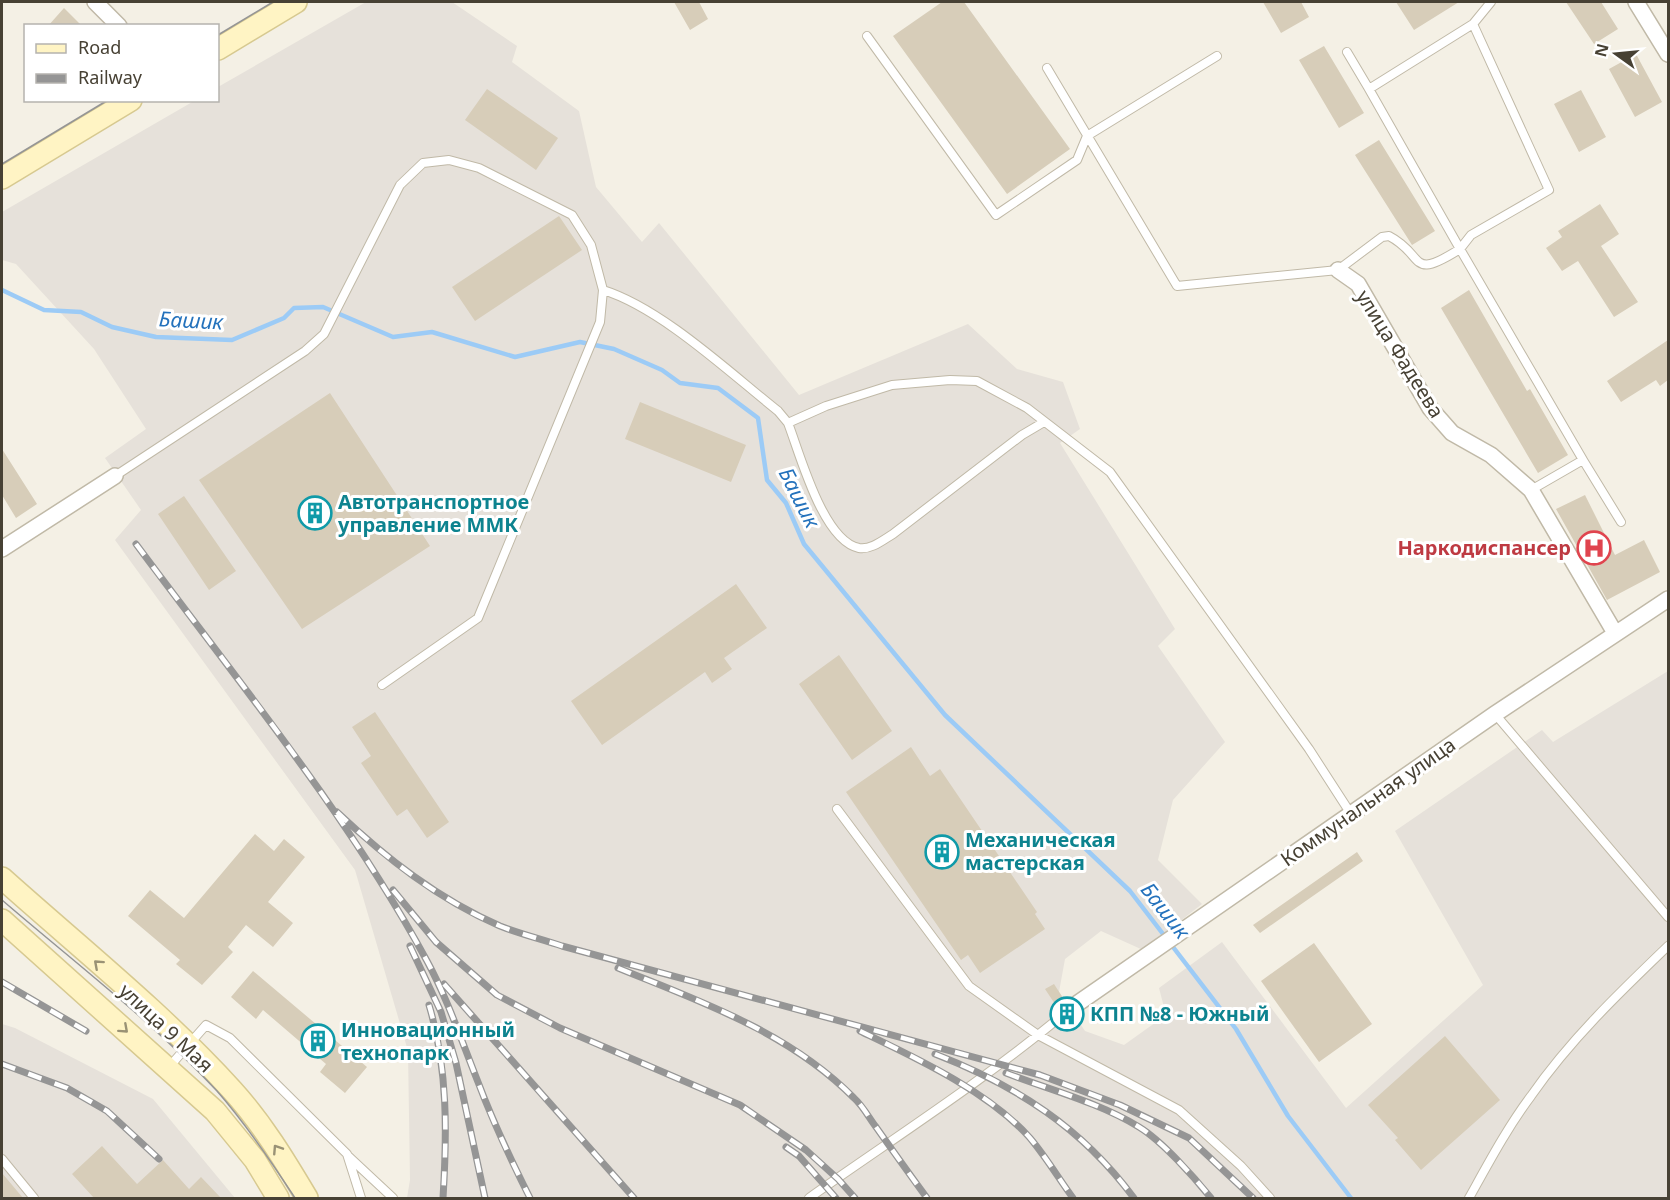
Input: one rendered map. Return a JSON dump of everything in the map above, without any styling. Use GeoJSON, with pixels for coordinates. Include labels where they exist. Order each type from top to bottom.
{"type":"FeatureCollection","features":[{"type":"Feature","properties":{"kind":"main road"},"geometry":{"type":"LineString","coordinates":[[219,48],[296,2]]}},
{"type":"Feature","properties":{"kind":"main road"},"geometry":{"type":"LineString","coordinates":[[2,178],[128,102]]}},
{"type":"Feature","properties":{"kind":"main road","name":"улица 9 Мая"},"geometry":{"type":"LineString","coordinates":[[2,878],[187,1045],[233,1091],[275,1145],[307,1198]]}},
{"type":"Feature","properties":{"kind":"main road","name":"улица 9 Мая"},"geometry":{"type":"LineString","coordinates":[[2,920],[215,1111],[255,1160],[278,1198]]}},
{"type":"Feature","properties":{"kind":"street"},"geometry":{"type":"LineString","coordinates":[[95,2],[117,24]]}},
{"type":"Feature","properties":{"kind":"street"},"geometry":{"type":"LineString","coordinates":[[1636,2],[1668,54]]}},
{"type":"Feature","properties":{"kind":"street","name":"улица Фадеева"},"geometry":{"type":"LineString","coordinates":[[1338,270],[1358,284],[1430,408],[1452,433],[1491,455],[1531,490],[1615,633]]}},
{"type":"Feature","properties":{"kind":"street"},"geometry":{"type":"LineString","coordinates":[[2,549],[115,476]]}},
{"type":"Feature","properties":{"kind":"street","name":"Коммунальная улица"},"geometry":{"type":"LineString","coordinates":[[1071,1008],[1496,714],[1668,599]]}},
{"type":"Feature","properties":{"kind":"lane"},"geometry":{"type":"LineString","coordinates":[[1369,90],[1473,24],[1491,2]]}},
{"type":"Feature","properties":{"kind":"lane"},"geometry":{"type":"LineString","coordinates":[[1047,68],[1177,286],[1338,270],[1382,237],[1389,236],[1395,239],[1416,262],[1424,266],[1437,262],[1460,249],[1471,235],[1549,190],[1473,24]]}},
{"type":"Feature","properties":{"kind":"lane"},"geometry":{"type":"LineString","coordinates":[[867,36],[996,214],[1077,160],[1087,136],[1217,56]]}},
{"type":"Feature","properties":{"kind":"lane"},"geometry":{"type":"LineString","coordinates":[[1347,52],[1621,522]]}},
{"type":"Feature","properties":{"kind":"lane"},"geometry":{"type":"LineString","coordinates":[[115,476],[305,351],[331,324],[400,185],[423,163],[449,160],[479,168],[572,215],[591,245],[603,290],[600,322],[588,355],[478,618],[382,685]]}},
{"type":"Feature","properties":{"kind":"lane"},"geometry":{"type":"LineString","coordinates":[[603,290],[622,296],[648,310],[778,411],[788,423],[823,513],[845,542],[861,548],[874,546],[893,534],[1022,435],[1044,422]]}},
{"type":"Feature","properties":{"kind":"lane"},"geometry":{"type":"LineString","coordinates":[[788,423],[826,406],[892,385],[950,380],[977,381],[1027,408],[1110,472],[1270,694],[1351,814]]}},
{"type":"Feature","properties":{"kind":"lane"},"geometry":{"type":"LineString","coordinates":[[1531,490],[1583,460]]}},
{"type":"Feature","properties":{"kind":"lane"},"geometry":{"type":"LineString","coordinates":[[1496,714],[1668,917]]}},
{"type":"Feature","properties":{"kind":"lane"},"geometry":{"type":"LineString","coordinates":[[837,809],[969,986],[1038,1035],[1179,1110],[1241,1166],[1270,1198]]}},
{"type":"Feature","properties":{"kind":"lane"},"geometry":{"type":"LineString","coordinates":[[1469,1198],[1502,1140],[1545,1078],[1617,994],[1668,946]]}},
{"type":"Feature","properties":{"kind":"lane"},"geometry":{"type":"LineString","coordinates":[[809,1198],[888,1144],[1038,1035],[1071,1008]]}},
{"type":"Feature","properties":{"kind":"lane"},"geometry":{"type":"LineString","coordinates":[[168,1068],[206,1024],[230,1038],[393,1198]]}},
{"type":"Feature","properties":{"kind":"lane"},"geometry":{"type":"LineString","coordinates":[[347,1155],[361,1198]]}},
{"type":"Feature","properties":{"kind":"lane"},"geometry":{"type":"LineString","coordinates":[[2,1159],[34,1198]]}},
{"type":"Feature","properties":{"kind":"shaded area"},"geometry":{"type":"Polygon","coordinates":[[[366,2],[452,2],[517,46],[512,62],[579,111],[596,187],[642,242],[659,223],[799,395],[968,324],[1017,369],[1063,382],[1080,429],[1060,443],[1175,629],[1158,646],[1225,742],[1173,800],[1158,860],[1202,904],[1143,950],[1101,931],[1065,959],[1059,992],[1085,1031],[1124,1045],[1166,1015],[1159,988],[1222,942],[1346,1108],[1483,985],[1395,831],[1542,730],[1553,742],[1668,671],[1668,1198],[407,1198],[410,1180],[408,1051],[355,870],[115,540],[141,510],[105,458],[146,429],[94,349],[16,264],[2,260],[2,212],[192,102],[219,102],[219,86],[366,2]]]}},
{"type":"Feature","properties":{"kind":"shaded area"},"geometry":{"type":"Polygon","coordinates":[[[2,1024],[15,1028],[153,1099],[235,1198],[2,1198],[2,1024]]]}},
{"type":"Feature","properties":{"kind":"building"},"geometry":{"type":"Polygon","coordinates":[[[674,2],[699,2],[708,19],[690,30],[674,2]]]}},
{"type":"Feature","properties":{"kind":"building"},"geometry":{"type":"Polygon","coordinates":[[[942,2],[964,2],[1070,149],[1007,194],[893,36],[942,2]]]}},
{"type":"Feature","properties":{"kind":"building"},"geometry":{"type":"Polygon","coordinates":[[[1263,2],[1301,2],[1309,17],[1281,33],[1263,2]]]}},
{"type":"Feature","properties":{"kind":"building"},"geometry":{"type":"Polygon","coordinates":[[[1396,2],[1459,2],[1414,30],[1396,2]]]}},
{"type":"Feature","properties":{"kind":"building"},"geometry":{"type":"Polygon","coordinates":[[[1566,2],[1601,2],[1618,29],[1594,44],[1566,2]]]}},
{"type":"Feature","properties":{"kind":"building"},"geometry":{"type":"Polygon","coordinates":[[[64,8],[80,24],[50,24],[64,8]]]}},
{"type":"Feature","properties":{"kind":"building"},"geometry":{"type":"Polygon","coordinates":[[[1324,46],[1364,113],[1339,128],[1299,60],[1324,46]]]}},
{"type":"Feature","properties":{"kind":"building"},"geometry":{"type":"Polygon","coordinates":[[[1636,54],[1662,102],[1635,117],[1609,69],[1636,54]]]}},
{"type":"Feature","properties":{"kind":"building"},"geometry":{"type":"Polygon","coordinates":[[[487,89],[558,138],[536,170],[465,120],[487,89]]]}},
{"type":"Feature","properties":{"kind":"building"},"geometry":{"type":"Polygon","coordinates":[[[1581,90],[1606,137],[1579,152],[1554,104],[1581,90]]]}},
{"type":"Feature","properties":{"kind":"building"},"geometry":{"type":"Polygon","coordinates":[[[1379,140],[1435,231],[1412,245],[1355,155],[1379,140]]]}},
{"type":"Feature","properties":{"kind":"building"},"geometry":{"type":"Polygon","coordinates":[[[1600,204],[1619,234],[1601,246],[1638,302],[1614,317],[1578,261],[1562,271],[1546,248],[1562,237],[1558,231],[1600,204]]]}},
{"type":"Feature","properties":{"kind":"building"},"geometry":{"type":"Polygon","coordinates":[[[559,216],[582,250],[475,321],[452,287],[559,216]]]}},
{"type":"Feature","properties":{"kind":"building"},"geometry":{"type":"Polygon","coordinates":[[[1469,290],[1527,391],[1530,389],[1568,455],[1538,473],[1441,308],[1469,290]]]}},
{"type":"Feature","properties":{"kind":"building"},"geometry":{"type":"Polygon","coordinates":[[[1668,340],[1668,380],[1660,386],[1656,380],[1621,402],[1607,381],[1668,340]]]}},
{"type":"Feature","properties":{"kind":"building","name":"Автотранспортное управление ММК"},"geometry":{"type":"Polygon","coordinates":[[[330,393],[430,546],[302,629],[199,480],[330,393]]]}},
{"type":"Feature","properties":{"kind":"building"},"geometry":{"type":"Polygon","coordinates":[[[640,402],[746,445],[731,482],[625,439],[640,402]]]}},
{"type":"Feature","properties":{"kind":"building"},"geometry":{"type":"Polygon","coordinates":[[[2,449],[37,504],[16,518],[2,495],[2,449]]]}},
{"type":"Feature","properties":{"kind":"building","name":"Наркодиспансер"},"geometry":{"type":"Polygon","coordinates":[[[1585,495],[1615,555],[1644,540],[1660,572],[1607,600],[1556,509],[1585,495]]]}},
{"type":"Feature","properties":{"kind":"building"},"geometry":{"type":"Polygon","coordinates":[[[184,496],[236,571],[209,590],[158,514],[184,496]]]}},
{"type":"Feature","properties":{"kind":"building"},"geometry":{"type":"Polygon","coordinates":[[[736,584],[767,628],[724,658],[732,669],[712,683],[705,672],[602,745],[571,701],[736,584]]]}},
{"type":"Feature","properties":{"kind":"building"},"geometry":{"type":"Polygon","coordinates":[[[839,655],[892,731],[852,760],[799,684],[839,655]]]}},
{"type":"Feature","properties":{"kind":"building"},"geometry":{"type":"Polygon","coordinates":[[[375,712],[449,822],[427,838],[407,809],[397,816],[361,763],[371,756],[352,727],[375,712]]]}},
{"type":"Feature","properties":{"kind":"building","name":"Механическая мастерская"},"geometry":{"type":"Polygon","coordinates":[[[911,747],[930,776],[940,769],[1037,912],[1035,914],[1045,929],[980,973],[968,955],[961,960],[846,792],[911,747]]]}},
{"type":"Feature","properties":{"kind":"building"},"geometry":{"type":"Polygon","coordinates":[[[255,834],[274,851],[284,839],[305,857],[268,902],[293,923],[273,947],[246,925],[228,947],[233,952],[202,985],[176,964],[180,960],[128,916],[150,890],[184,918],[255,834]]]}},
{"type":"Feature","properties":{"kind":"building"},"geometry":{"type":"Polygon","coordinates":[[[1357,852],[1363,861],[1260,933],[1253,925],[1357,852]]]}},
{"type":"Feature","properties":{"kind":"building"},"geometry":{"type":"Polygon","coordinates":[[[1314,943],[1372,1024],[1319,1062],[1261,981],[1314,943]]]}},
{"type":"Feature","properties":{"kind":"building","name":"Инновационный технопарк"},"geometry":{"type":"Polygon","coordinates":[[[253,971],[367,1067],[345,1093],[320,1072],[326,1064],[263,1010],[256,1019],[231,997],[253,971]]]}},
{"type":"Feature","properties":{"kind":"building"},"geometry":{"type":"Polygon","coordinates":[[[1054,984],[1065,1001],[1059,1010],[1045,989],[1054,984]]]}},
{"type":"Feature","properties":{"kind":"building"},"geometry":{"type":"Polygon","coordinates":[[[1069,1017],[1075,1017],[1080,1024],[1071,1030],[1065,1021],[1069,1017]]]}},
{"type":"Feature","properties":{"kind":"building"},"geometry":{"type":"Polygon","coordinates":[[[1445,1036],[1500,1100],[1421,1170],[1395,1140],[1398,1138],[1368,1105],[1445,1036]]]}},
{"type":"Feature","properties":{"kind":"building"},"geometry":{"type":"Polygon","coordinates":[[[102,1146],[137,1184],[163,1160],[189,1189],[201,1177],[221,1198],[94,1198],[72,1174],[102,1146]]]}},
{"type":"Feature","properties":{"kind":"building"},"geometry":{"type":"Polygon","coordinates":[[[2,1173],[23,1198],[2,1198],[2,1173]]]}},
{"type":"Feature","properties":{"kind":"waterway","name":"Башик"},"geometry":{"type":"LineString","coordinates":[[2,290],[44,310],[81,312],[112,327],[156,337],[232,340],[284,318],[294,308],[323,307],[393,337],[432,332],[515,357],[580,342],[614,349],[662,370],[680,383],[718,388],[758,418],[767,480],[786,503],[804,544],[945,715],[1130,891],[1236,1029],[1288,1116],[1351,1198]]}},
{"type":"Feature","properties":{"kind":"tram line"},"geometry":{"type":"LineString","coordinates":[[219,34],[273,2]]}},
{"type":"Feature","properties":{"kind":"tram line"},"geometry":{"type":"LineString","coordinates":[[2,164],[105,102]]}},
{"type":"Feature","properties":{"kind":"tram line"},"geometry":{"type":"LineString","coordinates":[[2,900],[112,992],[192,1065],[238,1116],[295,1198]]}},
{"type":"Feature","properties":{"kind":"railway"},"geometry":{"type":"LineString","coordinates":[[136,544],[326,799],[395,906],[442,991],[490,1112],[530,1198]]}},
{"type":"Feature","properties":{"kind":"railway"},"geometry":{"type":"LineString","coordinates":[[337,812],[374,845],[434,890],[500,926],[562,946],[1040,1075],[1120,1105],[1189,1138],[1253,1198]]}},
{"type":"Feature","properties":{"kind":"railway"},"geometry":{"type":"LineString","coordinates":[[393,890],[436,942],[497,995],[560,1028],[740,1105],[806,1150],[855,1198]]}},
{"type":"Feature","properties":{"kind":"railway"},"geometry":{"type":"LineString","coordinates":[[410,946],[441,1012],[456,1063],[485,1198]]}},
{"type":"Feature","properties":{"kind":"railway"},"geometry":{"type":"LineString","coordinates":[[618,968],[743,1021],[773,1037],[829,1075],[860,1105],[927,1198]]}},
{"type":"Feature","properties":{"kind":"railway"},"geometry":{"type":"LineString","coordinates":[[2,982],[86,1031]]}},
{"type":"Feature","properties":{"kind":"railway"},"geometry":{"type":"LineString","coordinates":[[444,984],[634,1198]]}},
{"type":"Feature","properties":{"kind":"railway"},"geometry":{"type":"LineString","coordinates":[[429,1005],[440,1053],[445,1101],[443,1198]]}},
{"type":"Feature","properties":{"kind":"railway"},"geometry":{"type":"LineString","coordinates":[[860,1031],[950,1077],[994,1105],[1030,1138],[1073,1198]]}},
{"type":"Feature","properties":{"kind":"railway"},"geometry":{"type":"LineString","coordinates":[[935,1054],[993,1080],[1045,1111],[1092,1150],[1134,1198]]}},
{"type":"Feature","properties":{"kind":"railway"},"geometry":{"type":"LineString","coordinates":[[2,1064],[67,1088],[107,1111],[159,1159]]}},
{"type":"Feature","properties":{"kind":"railway"},"geometry":{"type":"LineString","coordinates":[[1006,1073],[1091,1103],[1139,1127],[1167,1150],[1211,1198]]}},
{"type":"Feature","properties":{"kind":"railway"},"geometry":{"type":"LineString","coordinates":[[786,1147],[799,1156],[836,1198]]}},
{"type":"Feature","properties":{"kind":"place","name":"Автотранспортное управление ММК"},"geometry":{"type":"Point","coordinates":[315,513]}},
{"type":"Feature","properties":{"kind":"place","name":"Наркодиспансер"},"geometry":{"type":"Point","coordinates":[1594,548]}},
{"type":"Feature","properties":{"kind":"place","name":"Механическая мастерская"},"geometry":{"type":"Point","coordinates":[942,852]}},
{"type":"Feature","properties":{"kind":"place","name":"КПП №8 - Южный"},"geometry":{"type":"Point","coordinates":[1067,1014]}},
{"type":"Feature","properties":{"kind":"place","name":"Инновационный технопарк"},"geometry":{"type":"Point","coordinates":[318,1041]}}]}
